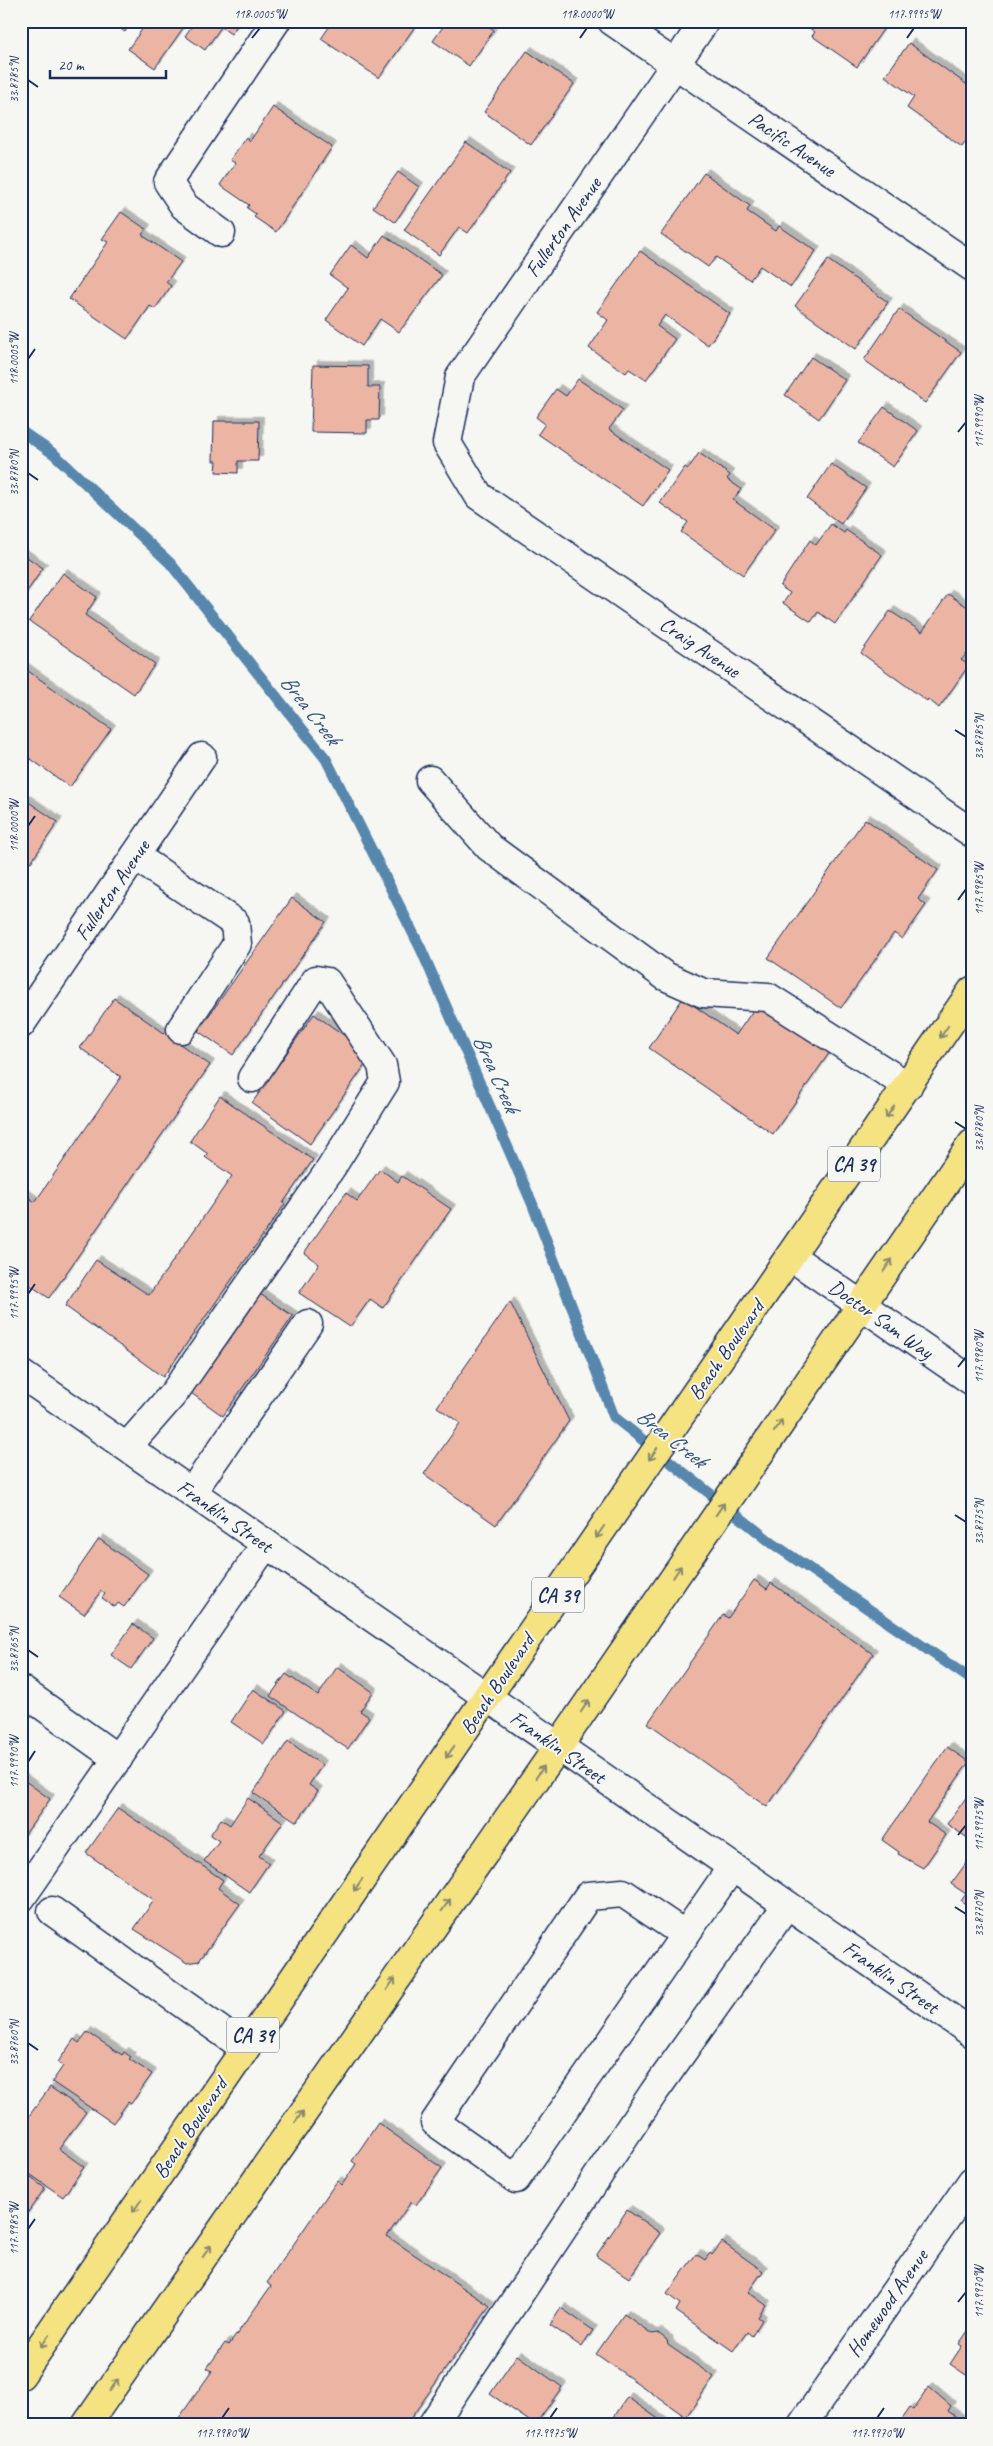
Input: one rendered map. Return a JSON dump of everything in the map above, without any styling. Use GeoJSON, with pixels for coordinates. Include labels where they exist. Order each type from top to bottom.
{"type":"FeatureCollection","features":[{"type":"Feature","properties":{"kind":"main road","name":"Beach Boulevard"},"geometry":{"type":"LineString","coordinates":[[21,2375],[972,991]]}},
{"type":"Feature","properties":{"kind":"main road"},"geometry":{"type":"LineString","coordinates":[[86,2425],[558,1747],[692,1549],[972,1144]]}},
{"type":"Feature","properties":{"kind":"street"},"geometry":{"type":"LineString","coordinates":[[221,233],[184,206],[168,182],[276,21]]}},
{"type":"Feature","properties":{"kind":"street","name":"Pacific Avenue"},"geometry":{"type":"LineString","coordinates":[[612,21],[972,267]]}},
{"type":"Feature","properties":{"kind":"street","name":"Fullerton Avenue"},"geometry":{"type":"LineString","coordinates":[[447,443],[460,377],[705,21]]}},
{"type":"Feature","properties":{"kind":"street","name":"Craig Avenue"},"geometry":{"type":"LineString","coordinates":[[447,443],[479,496],[972,833]]}},
{"type":"Feature","properties":{"kind":"street","name":"Fullerton Avenue"},"geometry":{"type":"LineString","coordinates":[[21,1024],[202,757]]}},
{"type":"Feature","properties":{"kind":"street"},"geometry":{"type":"LineString","coordinates":[[430,780],[489,847],[665,976],[703,993],[768,997],[908,1086]]}},
{"type":"Feature","properties":{"kind":"street"},"geometry":{"type":"LineString","coordinates":[[135,856],[235,924],[236,944],[181,1029]]}},
{"type":"Feature","properties":{"kind":"street"},"geometry":{"type":"LineString","coordinates":[[127,1448],[174,1393],[331,1168],[385,1082],[382,1065],[327,982],[316,980],[252,1078]]}},
{"type":"Feature","properties":{"kind":"street","name":"Doctor Sam Way"},"geometry":{"type":"LineString","coordinates":[[790,1256],[972,1382]]}},
{"type":"Feature","properties":{"kind":"street"},"geometry":{"type":"LineString","coordinates":[[192,1492],[308,1324]]}},
{"type":"Feature","properties":{"kind":"street","name":"Franklin Street"},"geometry":{"type":"LineString","coordinates":[[21,1374],[972,2033]]}},
{"type":"Feature","properties":{"kind":"street"},"geometry":{"type":"LineString","coordinates":[[21,1898],[266,1544]]}},
{"type":"Feature","properties":{"kind":"street"},"geometry":{"type":"LineString","coordinates":[[21,1690],[118,1759]]}},
{"type":"Feature","properties":{"kind":"street"},"geometry":{"type":"LineString","coordinates":[[684,1934],[623,1893],[588,1896],[435,2122],[516,2179],[732,1867]]}},
{"type":"Feature","properties":{"kind":"street"},"geometry":{"type":"LineString","coordinates":[[432,2425],[654,2092],[786,1905]]}},
{"type":"Feature","properties":{"kind":"street"},"geometry":{"type":"LineString","coordinates":[[52,1911],[245,2048]]}},
{"type":"Feature","properties":{"kind":"street","name":"Homewood Avenue"},"geometry":{"type":"LineString","coordinates":[[802,2425],[972,2181]]}},
{"type":"Feature","properties":{"kind":"building"},"geometry":{"type":"Polygon","coordinates":[[[109,21],[132,21],[125,32],[109,21]]]}},
{"type":"Feature","properties":{"kind":"building"},"geometry":{"type":"Polygon","coordinates":[[[148,21],[188,21],[155,68],[128,49],[148,21]]]}},
{"type":"Feature","properties":{"kind":"building"},"geometry":{"type":"Polygon","coordinates":[[[195,21],[240,21],[231,34],[221,27],[205,50],[185,36],[195,21]]]}},
{"type":"Feature","properties":{"kind":"building"},"geometry":{"type":"Polygon","coordinates":[[[333,21],[411,21],[416,25],[379,78],[321,39],[333,21]]]}},
{"type":"Feature","properties":{"kind":"building"},"geometry":{"type":"Polygon","coordinates":[[[447,21],[481,21],[494,30],[469,66],[433,41],[447,21]]]}},
{"type":"Feature","properties":{"kind":"building"},"geometry":{"type":"Polygon","coordinates":[[[800,21],[889,21],[857,67],[812,36],[815,32],[800,21]]]}},
{"type":"Feature","properties":{"kind":"building"},"geometry":{"type":"Polygon","coordinates":[[[909,43],[966,84],[972,75],[972,132],[962,147],[907,108],[914,97],[885,76],[909,43]]]}},
{"type":"Feature","properties":{"kind":"building"},"geometry":{"type":"Polygon","coordinates":[[[527,51],[574,84],[531,145],[484,112],[527,51]]]}},
{"type":"Feature","properties":{"kind":"building"},"geometry":{"type":"Polygon","coordinates":[[[273,107],[332,147],[276,232],[254,217],[256,214],[247,208],[249,205],[220,185],[235,163],[230,160],[246,137],[250,141],[273,107]]]}},
{"type":"Feature","properties":{"kind":"building"},"geometry":{"type":"Polygon","coordinates":[[[466,142],[510,173],[468,233],[459,227],[439,255],[404,230],[466,142]]]}},
{"type":"Feature","properties":{"kind":"building"},"geometry":{"type":"Polygon","coordinates":[[[398,172],[419,187],[395,222],[373,207],[398,172]]]}},
{"type":"Feature","properties":{"kind":"building"},"geometry":{"type":"Polygon","coordinates":[[[704,173],[750,206],[747,211],[776,231],[779,226],[816,251],[791,287],[760,266],[750,280],[716,257],[708,267],[661,234],[704,173]]]}},
{"type":"Feature","properties":{"kind":"building"},"geometry":{"type":"Polygon","coordinates":[[[121,212],[146,229],[142,235],[181,262],[166,282],[171,286],[155,309],[150,306],[127,339],[69,299],[108,242],[102,239],[121,212]]]}},
{"type":"Feature","properties":{"kind":"building"},"geometry":{"type":"Polygon","coordinates":[[[384,235],[442,275],[399,332],[380,319],[362,346],[326,320],[348,288],[330,275],[351,245],[368,258],[384,235]]]}},
{"type":"Feature","properties":{"kind":"building"},"geometry":{"type":"Polygon","coordinates":[[[640,251],[730,314],[708,345],[665,315],[657,326],[675,339],[646,380],[629,369],[626,373],[589,348],[608,320],[597,312],[640,251]]]}},
{"type":"Feature","properties":{"kind":"building"},"geometry":{"type":"Polygon","coordinates":[[[828,260],[888,302],[856,349],[795,306],[828,260]]]}},
{"type":"Feature","properties":{"kind":"building"},"geometry":{"type":"Polygon","coordinates":[[[899,309],[961,352],[925,403],[864,360],[899,309]]]}},
{"type":"Feature","properties":{"kind":"building"},"geometry":{"type":"Polygon","coordinates":[[[811,357],[845,380],[819,419],[785,395],[811,357]]]}},
{"type":"Feature","properties":{"kind":"building"},"geometry":{"type":"Polygon","coordinates":[[[313,365],[368,366],[368,387],[380,387],[379,420],[367,420],[367,433],[311,432],[313,365]]]}},
{"type":"Feature","properties":{"kind":"building"},"geometry":{"type":"Polygon","coordinates":[[[578,379],[623,410],[609,429],[668,470],[643,506],[538,434],[545,424],[536,417],[556,389],[566,396],[578,379]]]}},
{"type":"Feature","properties":{"kind":"building"},"geometry":{"type":"Polygon","coordinates":[[[884,407],[918,431],[893,467],[858,443],[884,407]]]}},
{"type":"Feature","properties":{"kind":"building"},"geometry":{"type":"Polygon","coordinates":[[[214,421],[259,421],[258,461],[238,461],[238,473],[216,472],[217,461],[213,461],[214,421]]]}},
{"type":"Feature","properties":{"kind":"building"},"geometry":{"type":"Polygon","coordinates":[[[699,453],[730,475],[727,479],[741,489],[733,500],[775,530],[743,575],[681,532],[688,522],[660,503],[685,467],[688,469],[699,453]]]}},
{"type":"Feature","properties":{"kind":"building"},"geometry":{"type":"Polygon","coordinates":[[[831,464],[866,488],[841,524],[807,499],[831,464]]]}},
{"type":"Feature","properties":{"kind":"building"},"geometry":{"type":"Polygon","coordinates":[[[831,524],[844,533],[846,530],[882,555],[835,624],[818,612],[811,622],[783,603],[790,593],[780,586],[810,540],[816,545],[831,524]]]}},
{"type":"Feature","properties":{"kind":"building"},"geometry":{"type":"Polygon","coordinates":[[[21,553],[43,568],[22,599],[21,599],[21,553]]]}},
{"type":"Feature","properties":{"kind":"building"},"geometry":{"type":"Polygon","coordinates":[[[63,573],[97,597],[85,615],[155,664],[134,694],[29,621],[63,573]]]}},
{"type":"Feature","properties":{"kind":"building"},"geometry":{"type":"Polygon","coordinates":[[[948,594],[972,610],[972,648],[961,660],[969,665],[939,708],[861,653],[890,611],[922,632],[948,594]]]}},
{"type":"Feature","properties":{"kind":"building"},"geometry":{"type":"Polygon","coordinates":[[[21,666],[111,729],[70,787],[21,752],[21,666]]]}},
{"type":"Feature","properties":{"kind":"building"},"geometry":{"type":"Polygon","coordinates":[[[21,797],[58,822],[31,862],[21,856],[21,797]]]}},
{"type":"Feature","properties":{"kind":"building"},"geometry":{"type":"Polygon","coordinates":[[[865,819],[938,870],[918,899],[926,905],[902,939],[894,933],[841,1008],[768,958],[865,819]]]}},
{"type":"Feature","properties":{"kind":"building"},"geometry":{"type":"Polygon","coordinates":[[[292,898],[326,922],[233,1055],[198,1031],[292,898]]]}},
{"type":"Feature","properties":{"kind":"building"},"geometry":{"type":"Polygon","coordinates":[[[114,998],[210,1065],[49,1298],[21,1279],[21,1192],[35,1202],[121,1077],[80,1048],[114,998]]]}},
{"type":"Feature","properties":{"kind":"building"},"geometry":{"type":"Polygon","coordinates":[[[683,998],[736,1035],[760,1000],[832,1049],[773,1134],[649,1048],[683,998]]]}},
{"type":"Feature","properties":{"kind":"building"},"geometry":{"type":"Polygon","coordinates":[[[314,1014],[372,1055],[310,1144],[252,1103],[314,1014]]]}},
{"type":"Feature","properties":{"kind":"building"},"geometry":{"type":"Polygon","coordinates":[[[220,1096],[313,1160],[283,1203],[285,1204],[163,1377],[65,1306],[96,1260],[149,1295],[232,1176],[205,1157],[208,1154],[190,1141],[220,1096]]]}},
{"type":"Feature","properties":{"kind":"building"},"geometry":{"type":"Polygon","coordinates":[[[380,1169],[398,1182],[402,1176],[451,1209],[383,1308],[370,1299],[350,1327],[299,1293],[319,1264],[304,1253],[346,1193],[357,1201],[380,1169]]]}},
{"type":"Feature","properties":{"kind":"building"},"geometry":{"type":"Polygon","coordinates":[[[260,1294],[293,1316],[223,1416],[191,1393],[260,1294]]]}},
{"type":"Feature","properties":{"kind":"building"},"geometry":{"type":"Polygon","coordinates":[[[510,1302],[569,1421],[496,1525],[424,1474],[460,1423],[437,1407],[510,1302]]]}},
{"type":"Feature","properties":{"kind":"building"},"geometry":{"type":"Polygon","coordinates":[[[99,1539],[148,1574],[124,1607],[118,1603],[115,1607],[102,1598],[105,1594],[101,1591],[84,1614],[59,1597],[99,1539]]]}},
{"type":"Feature","properties":{"kind":"building"},"geometry":{"type":"Polygon","coordinates":[[[754,1580],[767,1589],[771,1583],[873,1654],[767,1807],[648,1723],[723,1615],[728,1618],[754,1580]]]}},
{"type":"Feature","properties":{"kind":"building"},"geometry":{"type":"Polygon","coordinates":[[[133,1624],[153,1638],[131,1669],[111,1655],[133,1624]]]}},
{"type":"Feature","properties":{"kind":"building"},"geometry":{"type":"Polygon","coordinates":[[[337,1667],[373,1692],[360,1711],[369,1717],[348,1749],[270,1696],[286,1674],[318,1696],[337,1667]]]}},
{"type":"Feature","properties":{"kind":"building"},"geometry":{"type":"Polygon","coordinates":[[[253,1689],[286,1711],[264,1744],[231,1722],[253,1689]]]}},
{"type":"Feature","properties":{"kind":"building"},"geometry":{"type":"Polygon","coordinates":[[[288,1741],[322,1765],[309,1785],[318,1791],[297,1822],[253,1793],[288,1741]]]}},
{"type":"Feature","properties":{"kind":"building"},"geometry":{"type":"Polygon","coordinates":[[[947,1747],[969,1762],[927,1822],[946,1835],[923,1868],[898,1854],[899,1852],[882,1840],[947,1747]]]}},
{"type":"Feature","properties":{"kind":"building"},"geometry":{"type":"Polygon","coordinates":[[[21,1778],[50,1799],[21,1840],[21,1778]]]}},
{"type":"Feature","properties":{"kind":"building"},"geometry":{"type":"Polygon","coordinates":[[[970,1792],[972,1793],[972,1841],[947,1824],[970,1792]]]}},
{"type":"Feature","properties":{"kind":"building"},"geometry":{"type":"Polygon","coordinates":[[[248,1798],[283,1822],[259,1856],[269,1863],[249,1892],[204,1861],[219,1841],[210,1835],[221,1819],[230,1825],[248,1798]]]}},
{"type":"Feature","properties":{"kind":"building"},"geometry":{"type":"Polygon","coordinates":[[[118,1808],[223,1880],[218,1888],[240,1904],[199,1961],[187,1963],[134,1929],[154,1900],[86,1853],[118,1808]]]}},
{"type":"Feature","properties":{"kind":"building"},"geometry":{"type":"Polygon","coordinates":[[[972,1855],[972,1908],[961,1901],[966,1894],[951,1884],[972,1855]]]}},
{"type":"Feature","properties":{"kind":"building"},"geometry":{"type":"Polygon","coordinates":[[[87,2032],[122,2055],[124,2052],[131,2057],[129,2059],[152,2074],[131,2104],[128,2102],[113,2123],[52,2082],[63,2066],[58,2062],[74,2039],[79,2043],[87,2032]]]}},
{"type":"Feature","properties":{"kind":"building"},"geometry":{"type":"Polygon","coordinates":[[[50,2087],[86,2112],[59,2149],[84,2167],[63,2197],[21,2168],[21,2127],[50,2087]]]}},
{"type":"Feature","properties":{"kind":"building"},"geometry":{"type":"Polygon","coordinates":[[[378,2123],[442,2168],[416,2205],[411,2202],[387,2236],[490,2306],[406,2425],[174,2425],[212,2371],[207,2368],[225,2343],[229,2345],[271,2286],[267,2283],[337,2181],[342,2185],[356,2164],[352,2161],[378,2123]]]}},
{"type":"Feature","properties":{"kind":"building"},"geometry":{"type":"Polygon","coordinates":[[[21,2171],[45,2188],[21,2222],[21,2171]]]}},
{"type":"Feature","properties":{"kind":"building"},"geometry":{"type":"Polygon","coordinates":[[[627,2210],[660,2233],[629,2278],[596,2256],[627,2210]]]}},
{"type":"Feature","properties":{"kind":"building"},"geometry":{"type":"Polygon","coordinates":[[[722,2242],[763,2271],[748,2292],[766,2305],[758,2317],[762,2320],[752,2336],[747,2332],[733,2351],[676,2311],[680,2304],[667,2294],[696,2254],[705,2260],[710,2253],[712,2255],[722,2242]]]}},
{"type":"Feature","properties":{"kind":"building"},"geometry":{"type":"Polygon","coordinates":[[[561,2308],[593,2330],[582,2347],[550,2325],[561,2308]]]}},
{"type":"Feature","properties":{"kind":"building"},"geometry":{"type":"Polygon","coordinates":[[[624,2314],[652,2334],[658,2333],[667,2340],[668,2345],[714,2377],[686,2417],[596,2354],[624,2314]]]}},
{"type":"Feature","properties":{"kind":"building"},"geometry":{"type":"Polygon","coordinates":[[[972,2325],[972,2379],[950,2364],[962,2346],[959,2344],[972,2325]]]}},
{"type":"Feature","properties":{"kind":"building"},"geometry":{"type":"Polygon","coordinates":[[[517,2355],[562,2387],[535,2425],[490,2394],[517,2355]]]}},
{"type":"Feature","properties":{"kind":"building"},"geometry":{"type":"Polygon","coordinates":[[[929,2387],[951,2406],[948,2411],[968,2425],[898,2425],[910,2408],[913,2410],[929,2387]]]}},
{"type":"Feature","properties":{"kind":"building"},"geometry":{"type":"Polygon","coordinates":[[[627,2397],[667,2425],[609,2425],[627,2397]]]}},
{"type":"Feature","properties":{"kind":"waterway","name":"Brea Creek"},"geometry":{"type":"LineString","coordinates":[[21,431],[54,454],[170,563],[326,759],[421,949],[532,1203],[614,1417],[772,1543],[972,1680]]}}]}
